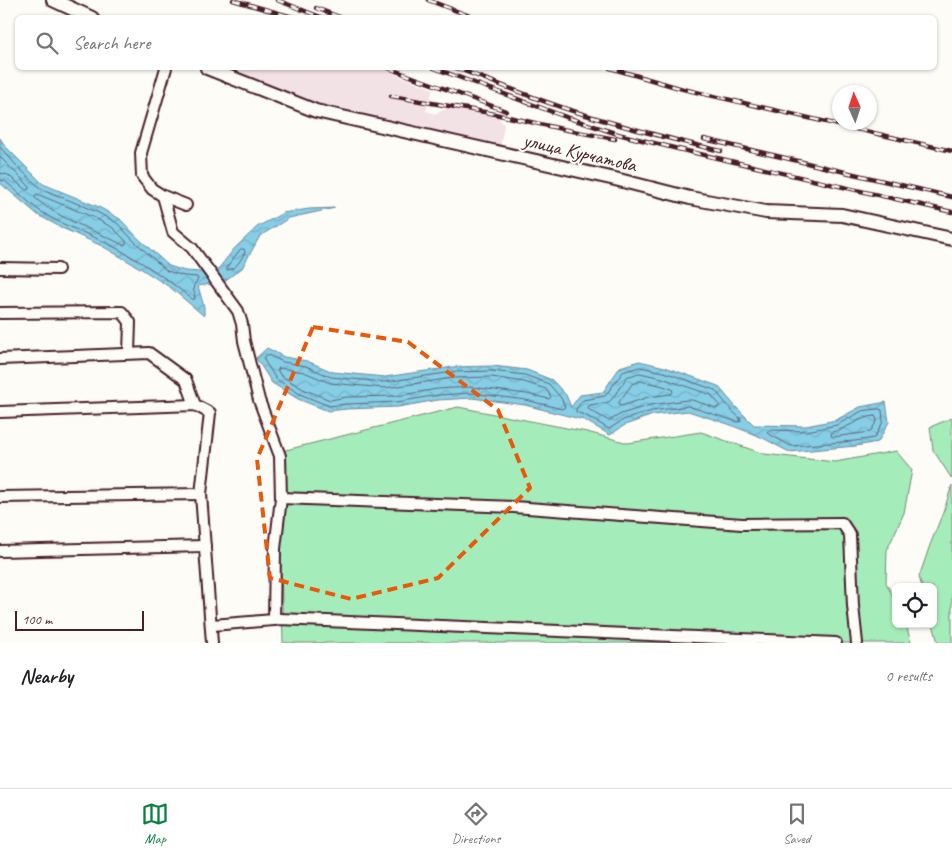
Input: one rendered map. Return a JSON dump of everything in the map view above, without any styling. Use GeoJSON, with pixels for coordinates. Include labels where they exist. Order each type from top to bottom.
{"type":"FeatureCollection","features":[{"type":"Feature","properties":{"kind":"street"},"geometry":{"type":"LineString","coordinates":[[53,0],[86,15]]}},
{"type":"Feature","properties":{"kind":"street"},"geometry":{"type":"LineString","coordinates":[[165,70],[142,154],[142,176],[152,188],[164,196],[186,205]]}},
{"type":"Feature","properties":{"kind":"street","name":"улица Курчатова"},"geometry":{"type":"LineString","coordinates":[[212,70],[316,111],[615,179],[690,198],[766,212],[842,215],[952,240]]}},
{"type":"Feature","properties":{"kind":"street"},"geometry":{"type":"LineString","coordinates":[[164,196],[173,232],[192,248],[238,311],[259,400],[280,456],[282,498],[275,550],[274,620]]}},
{"type":"Feature","properties":{"kind":"street"},"geometry":{"type":"LineString","coordinates":[[0,268],[58,269]]}},
{"type":"Feature","properties":{"kind":"street"},"geometry":{"type":"LineString","coordinates":[[0,314],[122,312],[130,322],[130,353]]}},
{"type":"Feature","properties":{"kind":"street"},"geometry":{"type":"LineString","coordinates":[[0,359],[148,353],[186,380],[195,405]]}},
{"type":"Feature","properties":{"kind":"street"},"geometry":{"type":"LineString","coordinates":[[0,412],[195,405],[210,413],[201,494],[212,643]]}},
{"type":"Feature","properties":{"kind":"street"},"geometry":{"type":"LineString","coordinates":[[0,496],[201,494]]}},
{"type":"Feature","properties":{"kind":"street"},"geometry":{"type":"LineString","coordinates":[[282,498],[514,507],[742,524],[842,523],[850,535],[853,606],[857,643]]}},
{"type":"Feature","properties":{"kind":"street"},"geometry":{"type":"LineString","coordinates":[[0,552],[205,546]]}},
{"type":"Feature","properties":{"kind":"street"},"geometry":{"type":"LineString","coordinates":[[212,625],[280,619],[836,643]]}},
{"type":"Feature","properties":{"kind":"highlighted area"},"geometry":{"type":"Polygon","coordinates":[[[313,327],[408,342],[498,410],[530,488],[438,578],[351,599],[270,578],[257,459],[313,327]]]}},
{"type":"Feature","properties":{"kind":"shaded area"},"geometry":{"type":"Polygon","coordinates":[[[223,70],[385,70],[433,89],[426,111],[435,114],[448,108],[498,117],[504,125],[500,148],[318,107],[223,70]]]}},
{"type":"Feature","properties":{"kind":"green space"},"geometry":{"type":"Polygon","coordinates":[[[458,407],[587,432],[628,443],[701,432],[764,454],[835,462],[896,451],[912,470],[904,513],[887,550],[886,583],[892,594],[892,628],[907,628],[911,643],[283,643],[278,452],[458,407]]]}},
{"type":"Feature","properties":{"kind":"green space"},"geometry":{"type":"Polygon","coordinates":[[[952,418],[952,479],[933,450],[930,427],[952,418]]]}},
{"type":"Feature","properties":{"kind":"green space"},"geometry":{"type":"Polygon","coordinates":[[[952,485],[952,643],[938,643],[934,628],[937,628],[937,583],[921,583],[919,577],[952,485]]]}},
{"type":"Feature","properties":{"kind":"water"},"geometry":{"type":"Polygon","coordinates":[[[0,138],[5,146],[43,184],[99,207],[120,219],[169,266],[185,271],[215,273],[234,249],[257,227],[283,213],[335,208],[289,218],[260,236],[242,268],[223,282],[198,286],[204,307],[204,316],[171,288],[140,268],[102,246],[38,215],[0,183],[0,138]]]}},
{"type":"Feature","properties":{"kind":"water"},"geometry":{"type":"Polygon","coordinates":[[[267,348],[284,357],[307,361],[333,372],[385,377],[453,367],[493,366],[527,370],[552,380],[566,395],[571,407],[580,395],[603,392],[620,367],[639,361],[665,367],[718,386],[754,425],[806,426],[836,420],[860,407],[886,402],[889,422],[878,442],[856,446],[789,452],[763,438],[688,411],[653,415],[625,425],[610,435],[584,420],[525,405],[472,398],[438,400],[398,407],[328,411],[298,399],[272,383],[256,358],[267,348]]]}},
{"type":"Feature","properties":{"kind":"railway"},"geometry":{"type":"LineString","coordinates":[[233,0],[286,15]]}},
{"type":"Feature","properties":{"kind":"railway"},"geometry":{"type":"LineString","coordinates":[[277,0],[315,15]]}},
{"type":"Feature","properties":{"kind":"railway"},"geometry":{"type":"LineString","coordinates":[[428,0],[467,15]]}},
{"type":"Feature","properties":{"kind":"railway"},"geometry":{"type":"LineString","coordinates":[[316,8],[334,15]]}},
{"type":"Feature","properties":{"kind":"railway"},"geometry":{"type":"LineString","coordinates":[[393,70],[506,111]]}},
{"type":"Feature","properties":{"kind":"railway"},"geometry":{"type":"LineString","coordinates":[[439,70],[566,117],[618,134],[952,212]]}},
{"type":"Feature","properties":{"kind":"railway"},"geometry":{"type":"LineString","coordinates":[[461,70],[570,110],[645,132],[721,151]]}},
{"type":"Feature","properties":{"kind":"railway"},"geometry":{"type":"LineString","coordinates":[[617,70],[683,89],[952,151]]}},
{"type":"Feature","properties":{"kind":"railway"},"geometry":{"type":"LineString","coordinates":[[391,96],[490,113],[615,139]]}},
{"type":"Feature","properties":{"kind":"railway"},"geometry":{"type":"LineString","coordinates":[[704,139],[952,197]]}}]}
